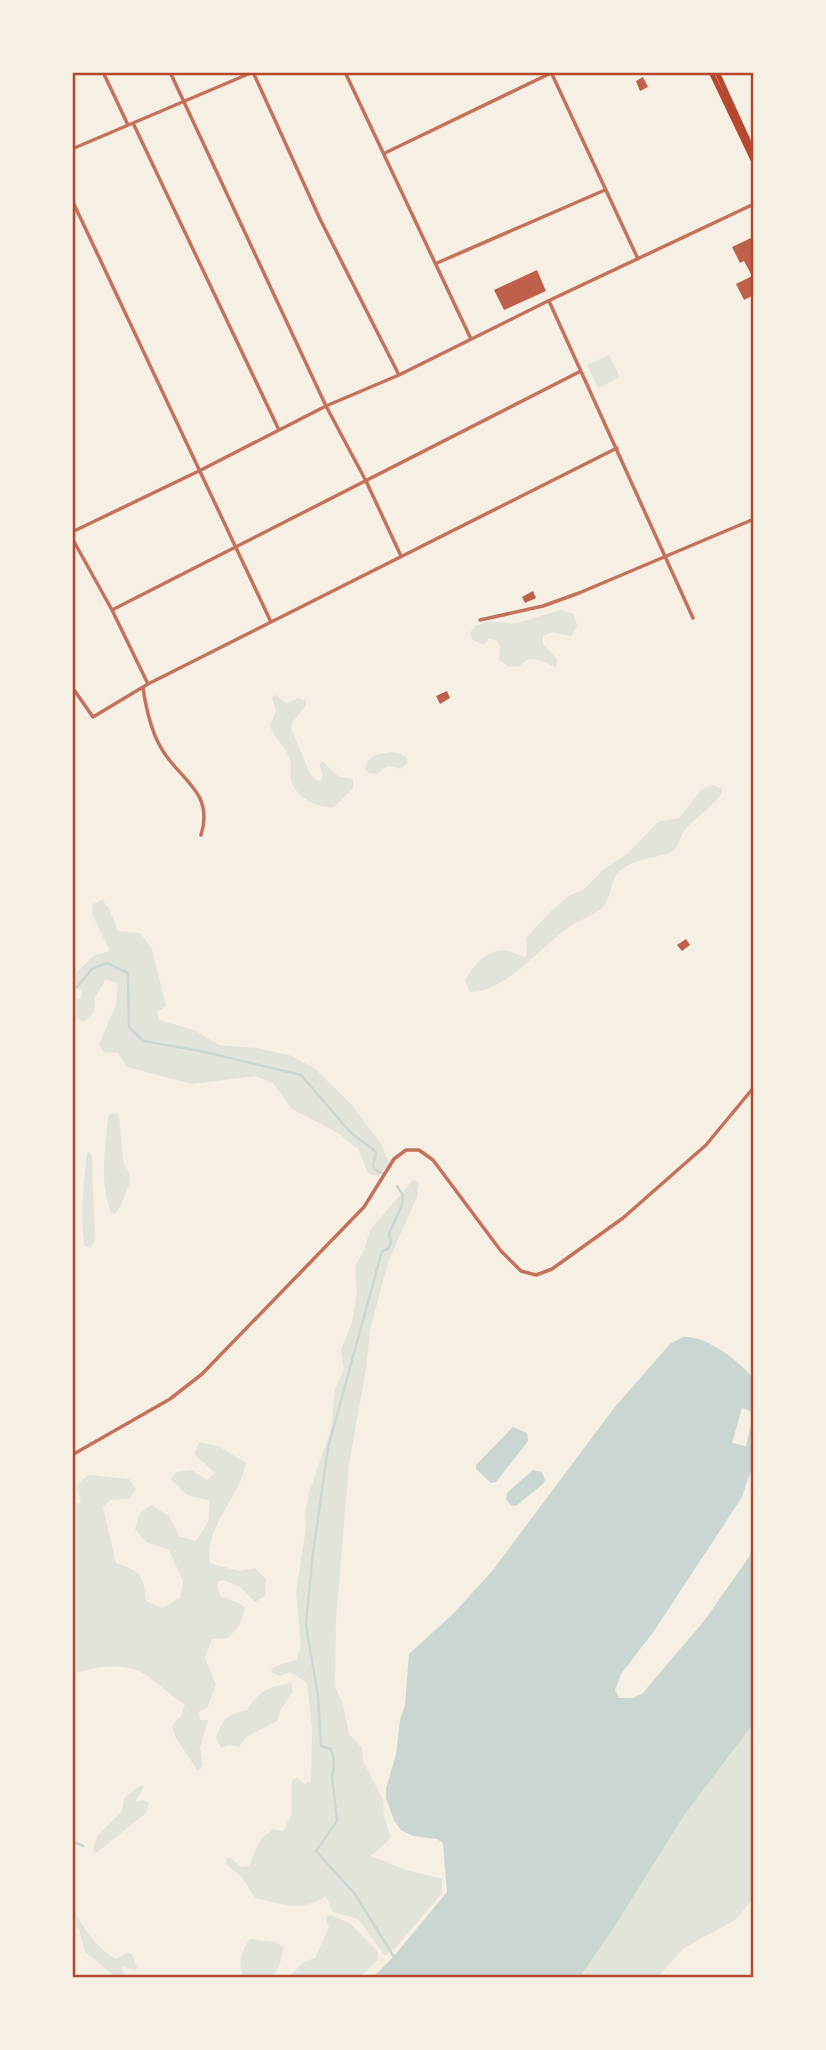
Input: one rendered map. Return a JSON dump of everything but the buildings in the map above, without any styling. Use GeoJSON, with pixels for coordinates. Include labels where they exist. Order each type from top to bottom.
{"type":"FeatureCollection","features":[{"type":"Feature","properties":{"kind":"main road"},"geometry":{"type":"LineString","coordinates":[[711,72],[754,162]]}},
{"type":"Feature","properties":{"kind":"main road"},"geometry":{"type":"LineString","coordinates":[[717,72],[754,155]]}},
{"type":"Feature","properties":{"kind":"street"},"geometry":{"type":"LineString","coordinates":[[103,72],[128,125]]}},
{"type":"Feature","properties":{"kind":"street"},"geometry":{"type":"LineString","coordinates":[[170,72],[326,406],[366,481],[401,556]]}},
{"type":"Feature","properties":{"kind":"street"},"geometry":{"type":"LineString","coordinates":[[72,149],[253,72],[320,219],[399,375]]}},
{"type":"Feature","properties":{"kind":"street"},"geometry":{"type":"LineString","coordinates":[[345,72],[437,262],[471,339]]}},
{"type":"Feature","properties":{"kind":"street"},"geometry":{"type":"LineString","coordinates":[[384,153],[551,72],[638,259]]}},
{"type":"Feature","properties":{"kind":"street"},"geometry":{"type":"LineString","coordinates":[[133,123],[279,430]]}},
{"type":"Feature","properties":{"kind":"street"},"geometry":{"type":"LineString","coordinates":[[437,262],[605,190]]}},
{"type":"Feature","properties":{"kind":"street"},"geometry":{"type":"LineString","coordinates":[[72,200],[271,622]]}},
{"type":"Feature","properties":{"kind":"street"},"geometry":{"type":"LineString","coordinates":[[148,684],[72,535],[326,406],[399,375],[754,204]]}},
{"type":"Feature","properties":{"kind":"street"},"geometry":{"type":"LineString","coordinates":[[548,301],[693,618]]}},
{"type":"Feature","properties":{"kind":"street"},"geometry":{"type":"LineString","coordinates":[[112,610],[581,371]]}},
{"type":"Feature","properties":{"kind":"street"},"geometry":{"type":"LineString","coordinates":[[72,687],[93,717],[148,684],[617,448]]}},
{"type":"Feature","properties":{"kind":"street"},"geometry":{"type":"LineString","coordinates":[[480,620],[555,601],[754,519]]}},
{"type":"Feature","properties":{"kind":"street"},"geometry":{"type":"LineString","coordinates":[[144,688],[146,713],[160,748],[197,791],[206,810],[201,835]]}},
{"type":"Feature","properties":{"kind":"street"},"geometry":{"type":"LineString","coordinates":[[72,1455],[170,1399],[202,1374],[364,1207],[394,1159],[406,1150],[419,1150],[433,1160],[501,1251],[521,1271],[536,1275],[552,1269],[623,1218],[706,1145],[754,1087]]}},
{"type":"Feature","properties":{"kind":"shaded area"},"geometry":{"type":"Polygon","coordinates":[[[609,355],[620,377],[598,388],[587,365],[609,355]]]}},
{"type":"Feature","properties":{"kind":"shaded area"},"geometry":{"type":"Polygon","coordinates":[[[561,610],[574,614],[577,626],[571,636],[552,632],[543,636],[543,644],[557,659],[556,667],[533,659],[520,666],[509,667],[499,660],[500,646],[497,641],[489,638],[484,645],[473,640],[470,633],[475,626],[489,621],[513,624],[561,610]]]}},
{"type":"Feature","properties":{"kind":"shaded area"},"geometry":{"type":"Polygon","coordinates":[[[276,695],[286,703],[298,698],[306,701],[291,728],[310,774],[316,780],[321,780],[323,776],[319,764],[323,762],[339,777],[353,779],[353,788],[334,807],[309,801],[295,789],[291,780],[288,755],[270,726],[276,710],[272,697],[276,695]]]}},
{"type":"Feature","properties":{"kind":"shaded area"},"geometry":{"type":"Polygon","coordinates":[[[400,753],[407,758],[407,763],[400,769],[390,766],[377,774],[368,773],[365,768],[367,761],[378,754],[400,753]]]}},
{"type":"Feature","properties":{"kind":"shaded area"},"geometry":{"type":"Polygon","coordinates":[[[713,785],[722,789],[722,793],[684,831],[674,850],[626,866],[617,875],[607,902],[601,909],[572,925],[496,985],[470,992],[465,981],[482,959],[501,951],[510,951],[524,957],[527,955],[526,938],[550,912],[570,895],[583,890],[604,869],[627,854],[658,822],[679,818],[701,790],[713,785]]]}},
{"type":"Feature","properties":{"kind":"shaded area"},"geometry":{"type":"Polygon","coordinates":[[[102,900],[109,908],[118,931],[140,933],[152,949],[166,1006],[157,1012],[159,1020],[194,1030],[219,1045],[257,1048],[292,1056],[314,1068],[351,1104],[381,1144],[390,1164],[378,1176],[368,1173],[358,1149],[338,1133],[292,1109],[273,1083],[255,1076],[193,1084],[127,1067],[118,1053],[104,1052],[99,1045],[116,1004],[118,984],[106,979],[95,997],[94,1012],[84,1022],[72,1016],[72,998],[81,998],[82,990],[72,988],[72,976],[95,955],[110,951],[92,914],[93,904],[102,900]]]}},
{"type":"Feature","properties":{"kind":"shaded area"},"geometry":{"type":"Polygon","coordinates":[[[110,1114],[119,1115],[123,1161],[130,1182],[115,1214],[111,1212],[107,1201],[104,1166],[108,1119],[110,1114]]]}},
{"type":"Feature","properties":{"kind":"shaded area"},"geometry":{"type":"Polygon","coordinates":[[[90,1152],[95,1240],[91,1248],[85,1247],[82,1212],[87,1153],[90,1152]]]}},
{"type":"Feature","properties":{"kind":"shaded area"},"geometry":{"type":"Polygon","coordinates":[[[413,1180],[419,1183],[417,1197],[388,1262],[370,1330],[349,1464],[336,1619],[335,1687],[343,1704],[349,1734],[362,1748],[363,1761],[383,1800],[384,1816],[391,1838],[371,1856],[406,1870],[442,1879],[442,1893],[397,1946],[385,1956],[358,1919],[333,1912],[326,1896],[300,1905],[255,1898],[242,1877],[227,1865],[226,1859],[230,1857],[240,1867],[249,1866],[261,1839],[273,1829],[283,1831],[291,1816],[292,1781],[297,1777],[304,1784],[311,1781],[312,1728],[307,1683],[290,1672],[280,1676],[271,1672],[273,1667],[296,1660],[301,1647],[296,1591],[306,1528],[305,1513],[331,1429],[335,1389],[344,1370],[341,1349],[352,1323],[357,1292],[355,1266],[364,1250],[370,1230],[413,1180]]]}},
{"type":"Feature","properties":{"kind":"shaded area"},"geometry":{"type":"Polygon","coordinates":[[[683,1337],[713,1345],[754,1379],[753,1464],[742,1497],[654,1631],[621,1674],[615,1690],[619,1698],[633,1698],[642,1694],[704,1621],[754,1550],[754,1723],[685,1814],[579,1978],[372,1978],[394,1956],[447,1892],[443,1843],[437,1839],[413,1836],[401,1830],[386,1798],[405,1705],[409,1654],[454,1613],[493,1570],[614,1408],[670,1344],[683,1337]]]}},
{"type":"Feature","properties":{"kind":"shaded area"},"geometry":{"type":"Polygon","coordinates":[[[513,1427],[527,1433],[528,1441],[496,1482],[491,1483],[476,1469],[476,1465],[513,1427]]]}},
{"type":"Feature","properties":{"kind":"shaded area"},"geometry":{"type":"Polygon","coordinates":[[[199,1442],[218,1446],[246,1463],[237,1488],[212,1537],[210,1563],[239,1571],[255,1568],[266,1579],[265,1596],[255,1602],[240,1587],[223,1580],[217,1582],[220,1596],[245,1608],[239,1626],[228,1638],[212,1639],[205,1658],[216,1685],[207,1708],[199,1711],[200,1720],[208,1720],[200,1748],[203,1766],[198,1771],[176,1738],[172,1726],[181,1716],[185,1705],[156,1682],[137,1671],[119,1667],[72,1674],[72,1505],[81,1502],[76,1486],[88,1475],[129,1479],[136,1489],[129,1499],[110,1500],[103,1508],[116,1563],[136,1572],[142,1579],[146,1601],[162,1608],[180,1598],[183,1581],[169,1550],[146,1542],[135,1529],[140,1513],[151,1505],[169,1516],[179,1536],[196,1541],[208,1522],[210,1501],[187,1495],[171,1479],[177,1472],[192,1470],[207,1480],[215,1473],[194,1454],[199,1442]]]}},
{"type":"Feature","properties":{"kind":"shaded area"},"geometry":{"type":"Polygon","coordinates":[[[533,1470],[542,1472],[545,1480],[543,1484],[512,1506],[506,1500],[507,1493],[533,1470]]]}},
{"type":"Feature","properties":{"kind":"shaded area"},"geometry":{"type":"Polygon","coordinates":[[[291,1683],[293,1691],[281,1709],[277,1721],[246,1737],[239,1747],[229,1745],[221,1748],[216,1738],[227,1718],[247,1710],[265,1691],[291,1683]]]}},
{"type":"Feature","properties":{"kind":"shaded area"},"geometry":{"type":"Polygon","coordinates":[[[754,1723],[754,1898],[735,1920],[684,1948],[657,1978],[579,1978],[685,1814],[754,1723]]]}},
{"type":"Feature","properties":{"kind":"shaded area"},"geometry":{"type":"Polygon","coordinates":[[[141,1785],[144,1787],[136,1800],[149,1803],[146,1813],[96,1853],[93,1849],[98,1835],[122,1811],[124,1798],[141,1785]]]}},
{"type":"Feature","properties":{"kind":"shaded area"},"geometry":{"type":"Polygon","coordinates":[[[72,1906],[90,1936],[102,1949],[116,1959],[127,1953],[132,1954],[137,1967],[135,1970],[122,1967],[123,1978],[117,1978],[85,1952],[79,1929],[72,1926],[72,1906]]]}},
{"type":"Feature","properties":{"kind":"shaded area"},"geometry":{"type":"Polygon","coordinates":[[[331,1915],[351,1924],[378,1952],[378,1960],[359,1978],[287,1978],[304,1962],[315,1958],[329,1928],[326,1917],[331,1915]]]}},
{"type":"Feature","properties":{"kind":"shaded area"},"geometry":{"type":"Polygon","coordinates":[[[250,1939],[275,1942],[283,1947],[277,1971],[268,1977],[244,1978],[241,1958],[250,1939]]]}},
{"type":"Feature","properties":{"kind":"pier"},"geometry":{"type":"Polygon","coordinates":[[[742,1408],[754,1412],[746,1446],[732,1443],[742,1408]]]}},
{"type":"Feature","properties":{"kind":"waterway"},"geometry":{"type":"LineString","coordinates":[[72,986],[77,987],[92,969],[107,963],[128,973],[129,1027],[143,1041],[200,1051],[301,1075],[351,1133],[374,1150],[374,1169],[382,1173]]}},
{"type":"Feature","properties":{"kind":"waterway"},"geometry":{"type":"LineString","coordinates":[[394,1957],[355,1894],[316,1851],[337,1821],[333,1759],[331,1749],[321,1746],[318,1696],[306,1625],[328,1448],[382,1251],[388,1249],[391,1242],[389,1234],[402,1205],[403,1195],[397,1186]]}},
{"type":"Feature","properties":{"kind":"waterway"},"geometry":{"type":"LineString","coordinates":[[72,1841],[83,1846]]}}]}
